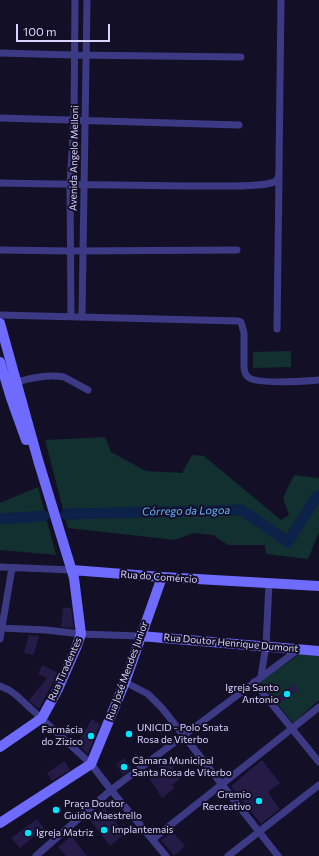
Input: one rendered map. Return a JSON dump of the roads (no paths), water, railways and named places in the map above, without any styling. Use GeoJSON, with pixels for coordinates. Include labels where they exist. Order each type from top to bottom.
{"type":"FeatureCollection","features":[{"type":"Feature","properties":{"kind":"main road","name":"Rua Tiradentes"},"geometry":{"type":"LineString","coordinates":[[0,323],[6,372],[15,397],[28,444],[38,460],[72,570],[76,587],[81,634],[58,689],[42,718]]}},
{"type":"Feature","properties":{"kind":"main road","name":"Rua do Comércio"},"geometry":{"type":"LineString","coordinates":[[72,570],[319,586]]}},
{"type":"Feature","properties":{"kind":"main road","name":"Rua José Mendes Junior"},"geometry":{"type":"LineString","coordinates":[[91,764],[125,682],[162,577]]}},
{"type":"Feature","properties":{"kind":"main road","name":"Rua Doutor Henrique Dumont"},"geometry":{"type":"LineString","coordinates":[[140,636],[319,650]]}},
{"type":"Feature","properties":{"kind":"main road"},"geometry":{"type":"LineString","coordinates":[[0,747],[42,718]]}},
{"type":"Feature","properties":{"kind":"main road"},"geometry":{"type":"LineString","coordinates":[[0,823],[91,764]]}},
{"type":"Feature","properties":{"kind":"street","name":"Avenida Angelo Melloni"},"geometry":{"type":"LineString","coordinates":[[71,316],[70,185],[74,120],[73,55],[75,0]]}},
{"type":"Feature","properties":{"kind":"street","name":"Avenida Angelo Melloni"},"geometry":{"type":"LineString","coordinates":[[82,316],[87,0]]}},
{"type":"Feature","properties":{"kind":"street"},"geometry":{"type":"LineString","coordinates":[[277,329],[281,1]]}},
{"type":"Feature","properties":{"kind":"street"},"geometry":{"type":"LineString","coordinates":[[0,53],[241,57]]}},
{"type":"Feature","properties":{"kind":"street"},"geometry":{"type":"LineString","coordinates":[[0,118],[239,125]]}},
{"type":"Feature","properties":{"kind":"street"},"geometry":{"type":"LineString","coordinates":[[0,183],[83,186],[237,186],[272,183],[276,181],[278,176]]}},
{"type":"Feature","properties":{"kind":"street"},"geometry":{"type":"LineString","coordinates":[[0,250],[236,250]]}},
{"type":"Feature","properties":{"kind":"street"},"geometry":{"type":"LineString","coordinates":[[0,315],[223,320],[241,322],[244,333],[244,371],[248,377],[260,382],[319,380]]}},
{"type":"Feature","properties":{"kind":"street"},"geometry":{"type":"LineString","coordinates":[[6,372],[37,378],[60,377],[88,390]]}},
{"type":"Feature","properties":{"kind":"street","name":"Rua do Comércio"},"geometry":{"type":"LineString","coordinates":[[0,567],[72,570]]}},
{"type":"Feature","properties":{"kind":"street"},"geometry":{"type":"LineString","coordinates":[[0,639],[12,568]]}},
{"type":"Feature","properties":{"kind":"street"},"geometry":{"type":"LineString","coordinates":[[261,676],[266,646],[269,583]]}},
{"type":"Feature","properties":{"kind":"street","name":"Rua Doutor Henrique Dumont"},"geometry":{"type":"LineString","coordinates":[[1,628],[46,630],[81,634],[140,636]]}},
{"type":"Feature","properties":{"kind":"street"},"geometry":{"type":"LineString","coordinates":[[36,856],[111,790],[299,649]]}},
{"type":"Feature","properties":{"kind":"street"},"geometry":{"type":"LineString","coordinates":[[125,682],[155,699],[278,856]]}},
{"type":"Feature","properties":{"kind":"street"},"geometry":{"type":"LineString","coordinates":[[254,682],[319,762]]}},
{"type":"Feature","properties":{"kind":"street"},"geometry":{"type":"LineString","coordinates":[[2,687],[16,695],[91,764],[166,856]]}},
{"type":"Feature","properties":{"kind":"street"},"geometry":{"type":"LineString","coordinates":[[153,839],[319,707]]}},
{"type":"Feature","properties":{"kind":"street"},"geometry":{"type":"LineString","coordinates":[[228,856],[319,785]]}},
{"type":"Feature","properties":{"kind":"waterway","name":"Córrego da Logoa"},"geometry":{"type":"LineString","coordinates":[[66,514],[242,510],[288,542],[317,496],[319,496]]}},
{"type":"Feature","properties":{"kind":"waterway","name":"Córrego da Logoa"},"geometry":{"type":"LineString","coordinates":[[0,519],[44,516]]}},
{"type":"Feature","properties":{"kind":"place","name":"Igreja Santo Antonio"},"geometry":{"type":"Point","coordinates":[287,694]}},
{"type":"Feature","properties":{"kind":"place","name":"UNICID - Polo Snata Rosa de Viterbo"},"geometry":{"type":"Point","coordinates":[129,734]}},
{"type":"Feature","properties":{"kind":"place","name":"Farmácia do Zizico"},"geometry":{"type":"Point","coordinates":[91,736]}},
{"type":"Feature","properties":{"kind":"place","name":"Câmara Municipal Santa Rosa de Viterbo"},"geometry":{"type":"Point","coordinates":[124,767]}},
{"type":"Feature","properties":{"kind":"place","name":"Gremio Recreativo"},"geometry":{"type":"Point","coordinates":[259,801]}},
{"type":"Feature","properties":{"kind":"place","name":"Praça Doutor Guido Maestrello"},"geometry":{"type":"Point","coordinates":[56,810]}},
{"type":"Feature","properties":{"kind":"place","name":"Implantemais"},"geometry":{"type":"Point","coordinates":[104,830]}},
{"type":"Feature","properties":{"kind":"place","name":"Igreja Matriz"},"geometry":{"type":"Point","coordinates":[28,833]}}]}
